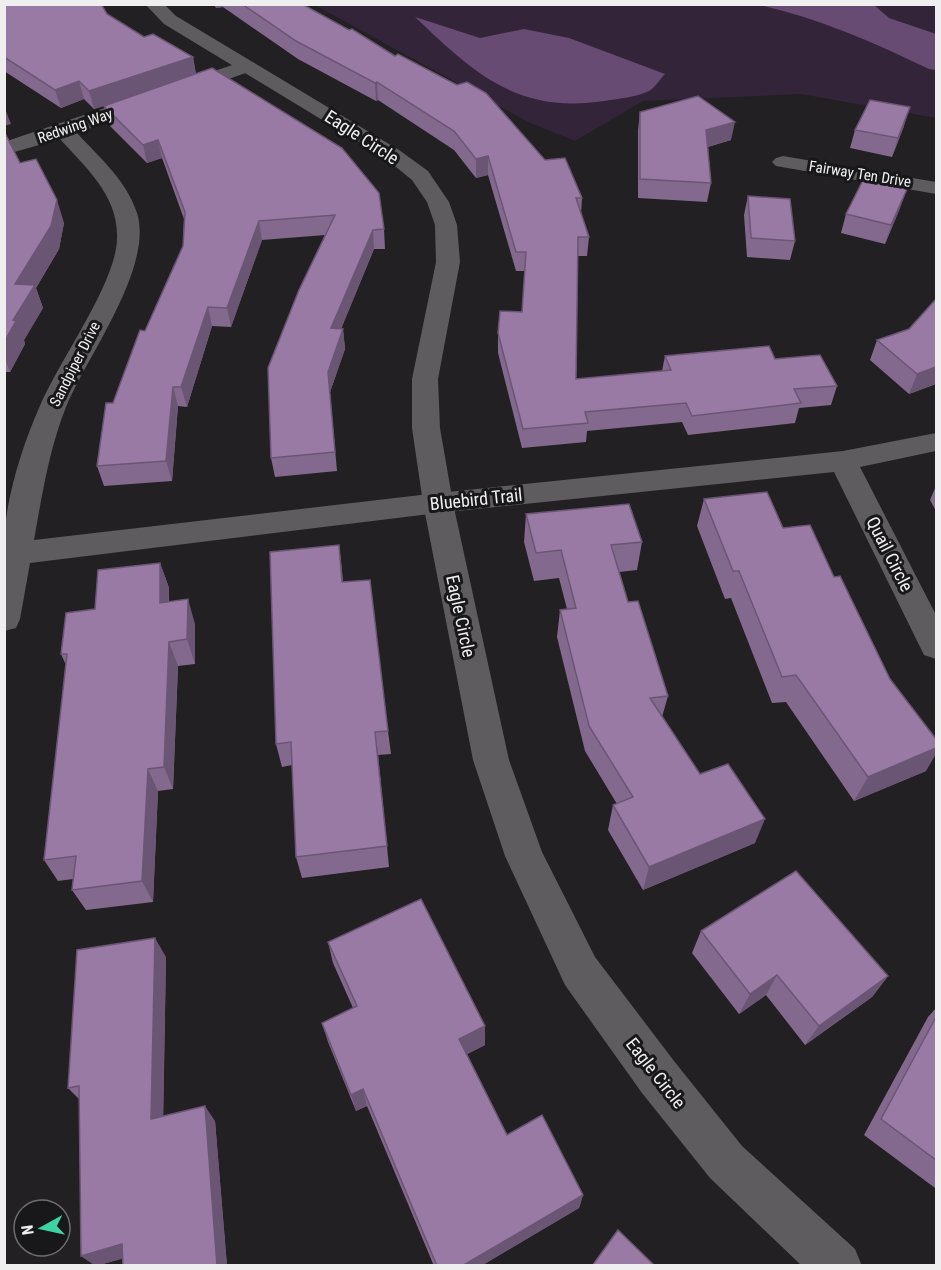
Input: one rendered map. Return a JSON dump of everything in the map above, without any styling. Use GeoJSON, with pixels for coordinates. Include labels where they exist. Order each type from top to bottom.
{"type":"FeatureCollection","features":[{"type":"Feature","properties":{"kind":"street","name":"Eagle Circle"},"geometry":{"type":"LineString","coordinates":[[153,4],[170,20],[392,154],[420,176],[438,202],[446,225],[448,262],[425,379],[426,428],[438,503],[491,760],[524,856],[580,971],[658,1077],[726,1162],[838,1266]]}},
{"type":"Feature","properties":{"kind":"street","name":"Redwing Way"},"geometry":{"type":"LineString","coordinates":[[4,149],[64,131],[247,66]]}},
{"type":"Feature","properties":{"kind":"street","name":"Sandpiper Drive"},"geometry":{"type":"LineString","coordinates":[[4,619],[14,554],[34,458],[53,405],[123,269],[129,240],[126,214],[113,184],[64,131]]}},
{"type":"Feature","properties":{"kind":"street","name":"Fairway Ten Drive"},"geometry":{"type":"LineString","coordinates":[[783,162],[936,188]]}},
{"type":"Feature","properties":{"kind":"street","name":"Bluebird Trail"},"geometry":{"type":"LineString","coordinates":[[14,554],[438,503],[843,461],[936,442]]}},
{"type":"Feature","properties":{"kind":"street","name":"Quail Circle"},"geometry":{"type":"LineString","coordinates":[[843,461],[936,646]]}},
{"type":"Feature","properties":{"kind":"shaded area"},"geometry":{"type":"Polygon","coordinates":[[[315,5],[936,5],[936,118],[801,94],[643,101],[575,141],[528,122],[315,5]]]}},
{"type":"Feature","properties":{"kind":"shaded area"},"geometry":{"type":"Polygon","coordinates":[[[760,5],[874,5],[889,18],[936,34],[936,70],[825,24],[760,5]]]}},
{"type":"Feature","properties":{"kind":"shaded area"},"geometry":{"type":"Polygon","coordinates":[[[415,17],[480,38],[524,29],[569,38],[665,74],[651,90],[633,96],[573,103],[546,101],[522,95],[478,72],[415,17]]]}},
{"type":"Feature","properties":{"kind":"building"},"geometry":{"type":"Polygon","coordinates":[[[4,4],[101,4],[107,14],[144,37],[153,34],[193,57],[89,91],[79,81],[55,90],[4,57],[4,4]]]}},
{"type":"Feature","properties":{"kind":"building"},"geometry":{"type":"Polygon","coordinates":[[[242,4],[302,4],[349,30],[352,29],[395,56],[398,54],[457,85],[467,82],[486,93],[545,160],[565,158],[582,198],[576,198],[589,237],[578,237],[576,379],[671,370],[665,356],[769,346],[775,359],[820,355],[837,386],[794,389],[801,403],[692,416],[686,403],[585,412],[588,423],[523,429],[498,333],[500,311],[522,312],[526,252],[516,252],[488,156],[476,159],[454,131],[377,82],[296,41],[242,4]]]}},
{"type":"Feature","properties":{"kind":"building"},"geometry":{"type":"Polygon","coordinates":[[[212,68],[342,148],[379,193],[384,229],[373,230],[331,328],[343,329],[328,372],[335,452],[271,458],[268,368],[299,290],[335,215],[259,221],[227,308],[208,307],[181,387],[173,387],[166,461],[97,466],[106,403],[113,403],[140,330],[145,331],[183,246],[185,212],[158,140],[143,145],[104,106],[212,68]]]}},
{"type":"Feature","properties":{"kind":"building"},"geometry":{"type":"Polygon","coordinates":[[[698,96],[735,122],[706,130],[711,183],[640,179],[640,112],[698,96]]]}},
{"type":"Feature","properties":{"kind":"building"},"geometry":{"type":"Polygon","coordinates":[[[870,100],[910,107],[898,138],[855,130],[870,100]]]}},
{"type":"Feature","properties":{"kind":"building"},"geometry":{"type":"Polygon","coordinates":[[[5,133],[20,163],[36,159],[57,200],[51,226],[15,284],[35,285],[13,320],[16,321],[4,342],[5,133]]]}},
{"type":"Feature","properties":{"kind":"building"},"geometry":{"type":"Polygon","coordinates":[[[863,180],[907,189],[891,225],[846,214],[863,180]]]}},
{"type":"Feature","properties":{"kind":"building"},"geometry":{"type":"Polygon","coordinates":[[[748,196],[790,199],[795,241],[751,238],[748,196]]]}},
{"type":"Feature","properties":{"kind":"building"},"geometry":{"type":"Polygon","coordinates":[[[936,299],[936,367],[917,374],[877,340],[909,329],[936,299]]]}},
{"type":"Feature","properties":{"kind":"building"},"geometry":{"type":"Polygon","coordinates":[[[767,492],[783,528],[810,525],[834,577],[840,576],[890,679],[936,739],[936,748],[868,777],[796,675],[782,677],[739,571],[733,571],[704,499],[767,492]]]}},
{"type":"Feature","properties":{"kind":"building"},"geometry":{"type":"Polygon","coordinates":[[[629,504],[642,542],[611,545],[628,602],[638,601],[668,696],[650,698],[700,774],[728,764],[765,819],[649,867],[613,805],[633,797],[589,726],[560,610],[576,608],[561,550],[536,553],[526,514],[629,504]]]}},
{"type":"Feature","properties":{"kind":"building"},"geometry":{"type":"Polygon","coordinates":[[[339,545],[342,582],[370,580],[388,731],[375,732],[387,846],[296,857],[291,742],[276,744],[270,552],[339,545]]]}},
{"type":"Feature","properties":{"kind":"building"},"geometry":{"type":"Polygon","coordinates":[[[160,563],[160,603],[188,599],[187,639],[169,642],[164,767],[148,769],[142,881],[72,890],[76,856],[44,860],[67,654],[61,654],[66,613],[95,609],[98,570],[160,563]]]}},
{"type":"Feature","properties":{"kind":"building"},"geometry":{"type":"Polygon","coordinates":[[[796,871],[888,976],[819,1026],[777,975],[750,994],[701,931],[796,871]]]}},
{"type":"Feature","properties":{"kind":"building"},"geometry":{"type":"Polygon","coordinates":[[[421,899],[485,1026],[459,1039],[507,1135],[542,1115],[583,1195],[462,1266],[437,1266],[363,1089],[351,1095],[322,1023],[357,1006],[328,942],[421,899]]]}},
{"type":"Feature","properties":{"kind":"building"},"geometry":{"type":"Polygon","coordinates":[[[155,938],[151,1119],[205,1106],[217,1266],[123,1266],[122,1244],[81,1256],[79,1086],[68,1088],[77,950],[155,938]]]}},
{"type":"Feature","properties":{"kind":"building"},"geometry":{"type":"Polygon","coordinates":[[[936,1017],[936,1160],[881,1119],[936,1017]]]}},
{"type":"Feature","properties":{"kind":"building"},"geometry":{"type":"Polygon","coordinates":[[[618,1230],[655,1266],[592,1266],[618,1230]]]}}]}
